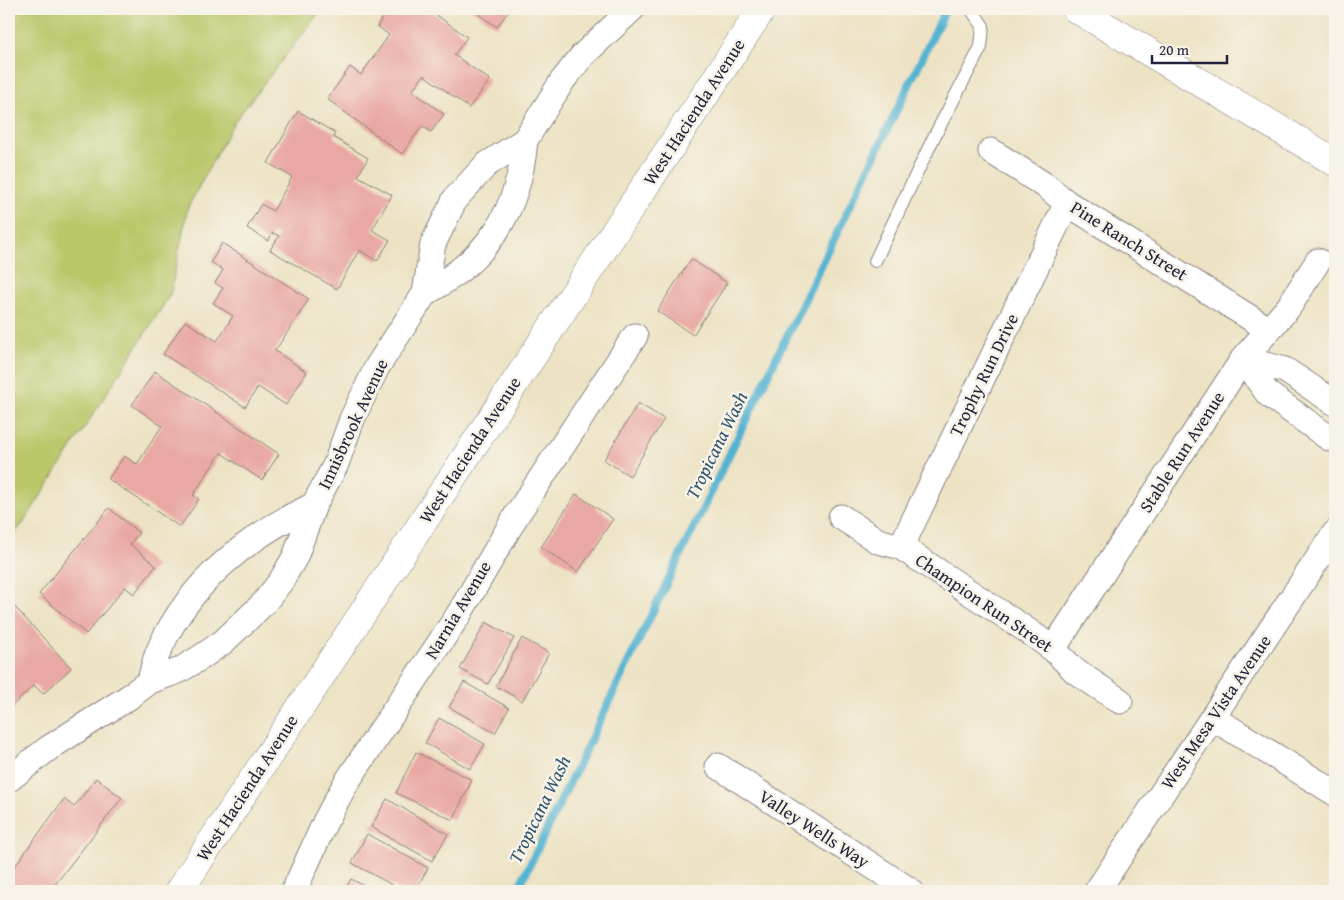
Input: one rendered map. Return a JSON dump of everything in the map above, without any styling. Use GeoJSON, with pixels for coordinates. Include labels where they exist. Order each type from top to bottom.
{"type":"FeatureCollection","features":[{"type":"Feature","properties":{"kind":"main road","name":"West Hacienda Avenue"},"geometry":{"type":"LineString","coordinates":[[178,891],[762,9]]}},
{"type":"Feature","properties":{"kind":"main road"},"geometry":{"type":"LineString","coordinates":[[1076,9],[1335,162]]}},
{"type":"Feature","properties":{"kind":"street","name":"Innisbrook Avenue"},"geometry":{"type":"LineString","coordinates":[[9,779],[49,748],[129,697],[150,681],[178,670],[200,658],[245,623],[264,603],[281,581],[295,557],[314,505],[336,464],[352,419],[377,367],[425,293],[433,244],[455,199],[486,165],[524,140],[563,80],[583,55],[632,9]]}},
{"type":"Feature","properties":{"kind":"street","name":"Innisbrook Avenue"},"geometry":{"type":"LineString","coordinates":[[425,293],[447,281],[466,266],[499,229],[518,186],[524,140]]}},
{"type":"Feature","properties":{"kind":"street","name":"Pine Ranch Street"},"geometry":{"type":"LineString","coordinates":[[991,151],[1046,186],[1067,203],[1268,329]]}},
{"type":"Feature","properties":{"kind":"street","name":"Trophy Run Drive"},"geometry":{"type":"LineString","coordinates":[[901,547],[1067,203]]}},
{"type":"Feature","properties":{"kind":"street","name":"Stable Run Avenue"},"geometry":{"type":"LineString","coordinates":[[1053,649],[1243,358],[1288,308],[1318,261]]}},
{"type":"Feature","properties":{"kind":"street","name":"Narnia Avenue"},"geometry":{"type":"LineString","coordinates":[[294,891],[325,822],[346,783],[459,614],[511,524],[635,336]]}},
{"type":"Feature","properties":{"kind":"street"},"geometry":{"type":"LineString","coordinates":[[1243,358],[1285,370],[1335,403]]}},
{"type":"Feature","properties":{"kind":"street"},"geometry":{"type":"LineString","coordinates":[[1243,358],[1268,394],[1329,438],[1335,440]]}},
{"type":"Feature","properties":{"kind":"street","name":"Innisbrook Avenue"},"geometry":{"type":"LineString","coordinates":[[150,681],[160,648],[174,623],[209,577],[257,535],[284,518],[314,505]]}},
{"type":"Feature","properties":{"kind":"street","name":"Champion Run Street"},"geometry":{"type":"LineString","coordinates":[[842,517],[878,541],[901,547],[1053,649],[1075,671],[1120,701]]}},
{"type":"Feature","properties":{"kind":"street","name":"West Mesa Vista Avenue"},"geometry":{"type":"LineString","coordinates":[[1097,891],[1335,533]]}},
{"type":"Feature","properties":{"kind":"street"},"geometry":{"type":"LineString","coordinates":[[1213,718],[1335,793]]}},
{"type":"Feature","properties":{"kind":"street","name":"Valley Wells Way"},"geometry":{"type":"LineString","coordinates":[[718,766],[911,891]]}},
{"type":"Feature","properties":{"kind":"lane"},"geometry":{"type":"LineString","coordinates":[[875,261],[933,139],[981,47],[983,26],[972,9]]}},
{"type":"Feature","properties":{"kind":"green space"},"geometry":{"type":"Polygon","coordinates":[[[9,9],[322,9],[234,122],[188,207],[170,295],[22,525],[9,539],[9,9]]]}},
{"type":"Feature","properties":{"kind":"building"},"geometry":{"type":"Polygon","coordinates":[[[389,9],[428,9],[467,37],[454,55],[490,80],[469,108],[424,75],[412,91],[444,114],[431,132],[422,126],[402,154],[327,99],[350,67],[361,75],[389,35],[377,26],[389,9]]]}},
{"type":"Feature","properties":{"kind":"building"},"geometry":{"type":"Polygon","coordinates":[[[471,9],[510,9],[497,27],[471,9]]]}},
{"type":"Feature","properties":{"kind":"building"},"geometry":{"type":"Polygon","coordinates":[[[298,111],[335,133],[333,137],[368,158],[358,176],[392,195],[372,230],[390,240],[377,261],[359,250],[337,289],[270,250],[279,236],[273,233],[268,241],[247,228],[261,204],[273,211],[292,177],[268,163],[298,111]]]}},
{"type":"Feature","properties":{"kind":"building"},"geometry":{"type":"Polygon","coordinates":[[[222,243],[309,299],[275,351],[307,372],[286,405],[258,387],[245,407],[163,354],[185,321],[217,341],[233,316],[213,303],[223,288],[215,283],[223,270],[211,262],[222,243]]]}},
{"type":"Feature","properties":{"kind":"building"},"geometry":{"type":"Polygon","coordinates":[[[691,259],[727,283],[693,335],[657,311],[691,259]]]}},
{"type":"Feature","properties":{"kind":"building"},"geometry":{"type":"Polygon","coordinates":[[[155,371],[279,454],[262,480],[221,453],[193,495],[199,499],[180,527],[108,479],[124,456],[137,464],[162,426],[132,405],[155,371]]]}},
{"type":"Feature","properties":{"kind":"building"},"geometry":{"type":"Polygon","coordinates":[[[638,403],[664,419],[630,476],[604,460],[638,403]]]}},
{"type":"Feature","properties":{"kind":"building"},"geometry":{"type":"Polygon","coordinates":[[[576,494],[613,519],[578,572],[541,547],[576,494]]]}},
{"type":"Feature","properties":{"kind":"building"},"geometry":{"type":"Polygon","coordinates":[[[109,508],[139,533],[130,544],[156,566],[134,594],[125,587],[86,634],[39,594],[109,508]]]}},
{"type":"Feature","properties":{"kind":"building"},"geometry":{"type":"Polygon","coordinates":[[[13,605],[71,668],[43,694],[34,685],[9,709],[9,609],[13,605]]]}},
{"type":"Feature","properties":{"kind":"building"},"geometry":{"type":"Polygon","coordinates":[[[486,622],[514,638],[488,684],[460,669],[486,622]]]}},
{"type":"Feature","properties":{"kind":"building"},"geometry":{"type":"Polygon","coordinates":[[[522,638],[549,653],[522,701],[496,686],[522,638]]]}},
{"type":"Feature","properties":{"kind":"building"},"geometry":{"type":"Polygon","coordinates":[[[464,682],[509,708],[495,733],[449,707],[464,682]]]}},
{"type":"Feature","properties":{"kind":"building"},"geometry":{"type":"Polygon","coordinates":[[[439,718],[485,744],[470,769],[425,743],[439,718]]]}},
{"type":"Feature","properties":{"kind":"building"},"geometry":{"type":"Polygon","coordinates":[[[416,752],[472,780],[453,820],[396,793],[416,752]]]}},
{"type":"Feature","properties":{"kind":"building"},"geometry":{"type":"Polygon","coordinates":[[[96,778],[122,798],[50,891],[9,891],[9,874],[64,799],[74,807],[96,778]]]}},
{"type":"Feature","properties":{"kind":"building"},"geometry":{"type":"Polygon","coordinates":[[[387,799],[448,834],[432,861],[371,827],[387,799]]]}},
{"type":"Feature","properties":{"kind":"building"},"geometry":{"type":"Polygon","coordinates":[[[367,834],[428,868],[415,891],[403,891],[352,863],[367,834]]]}},
{"type":"Feature","properties":{"kind":"building"},"geometry":{"type":"Polygon","coordinates":[[[351,879],[374,891],[344,891],[351,879]]]}},
{"type":"Feature","properties":{"kind":"waterway","name":"Tropicana Wash"},"geometry":{"type":"LineString","coordinates":[[517,891],[944,13]]}}]}
